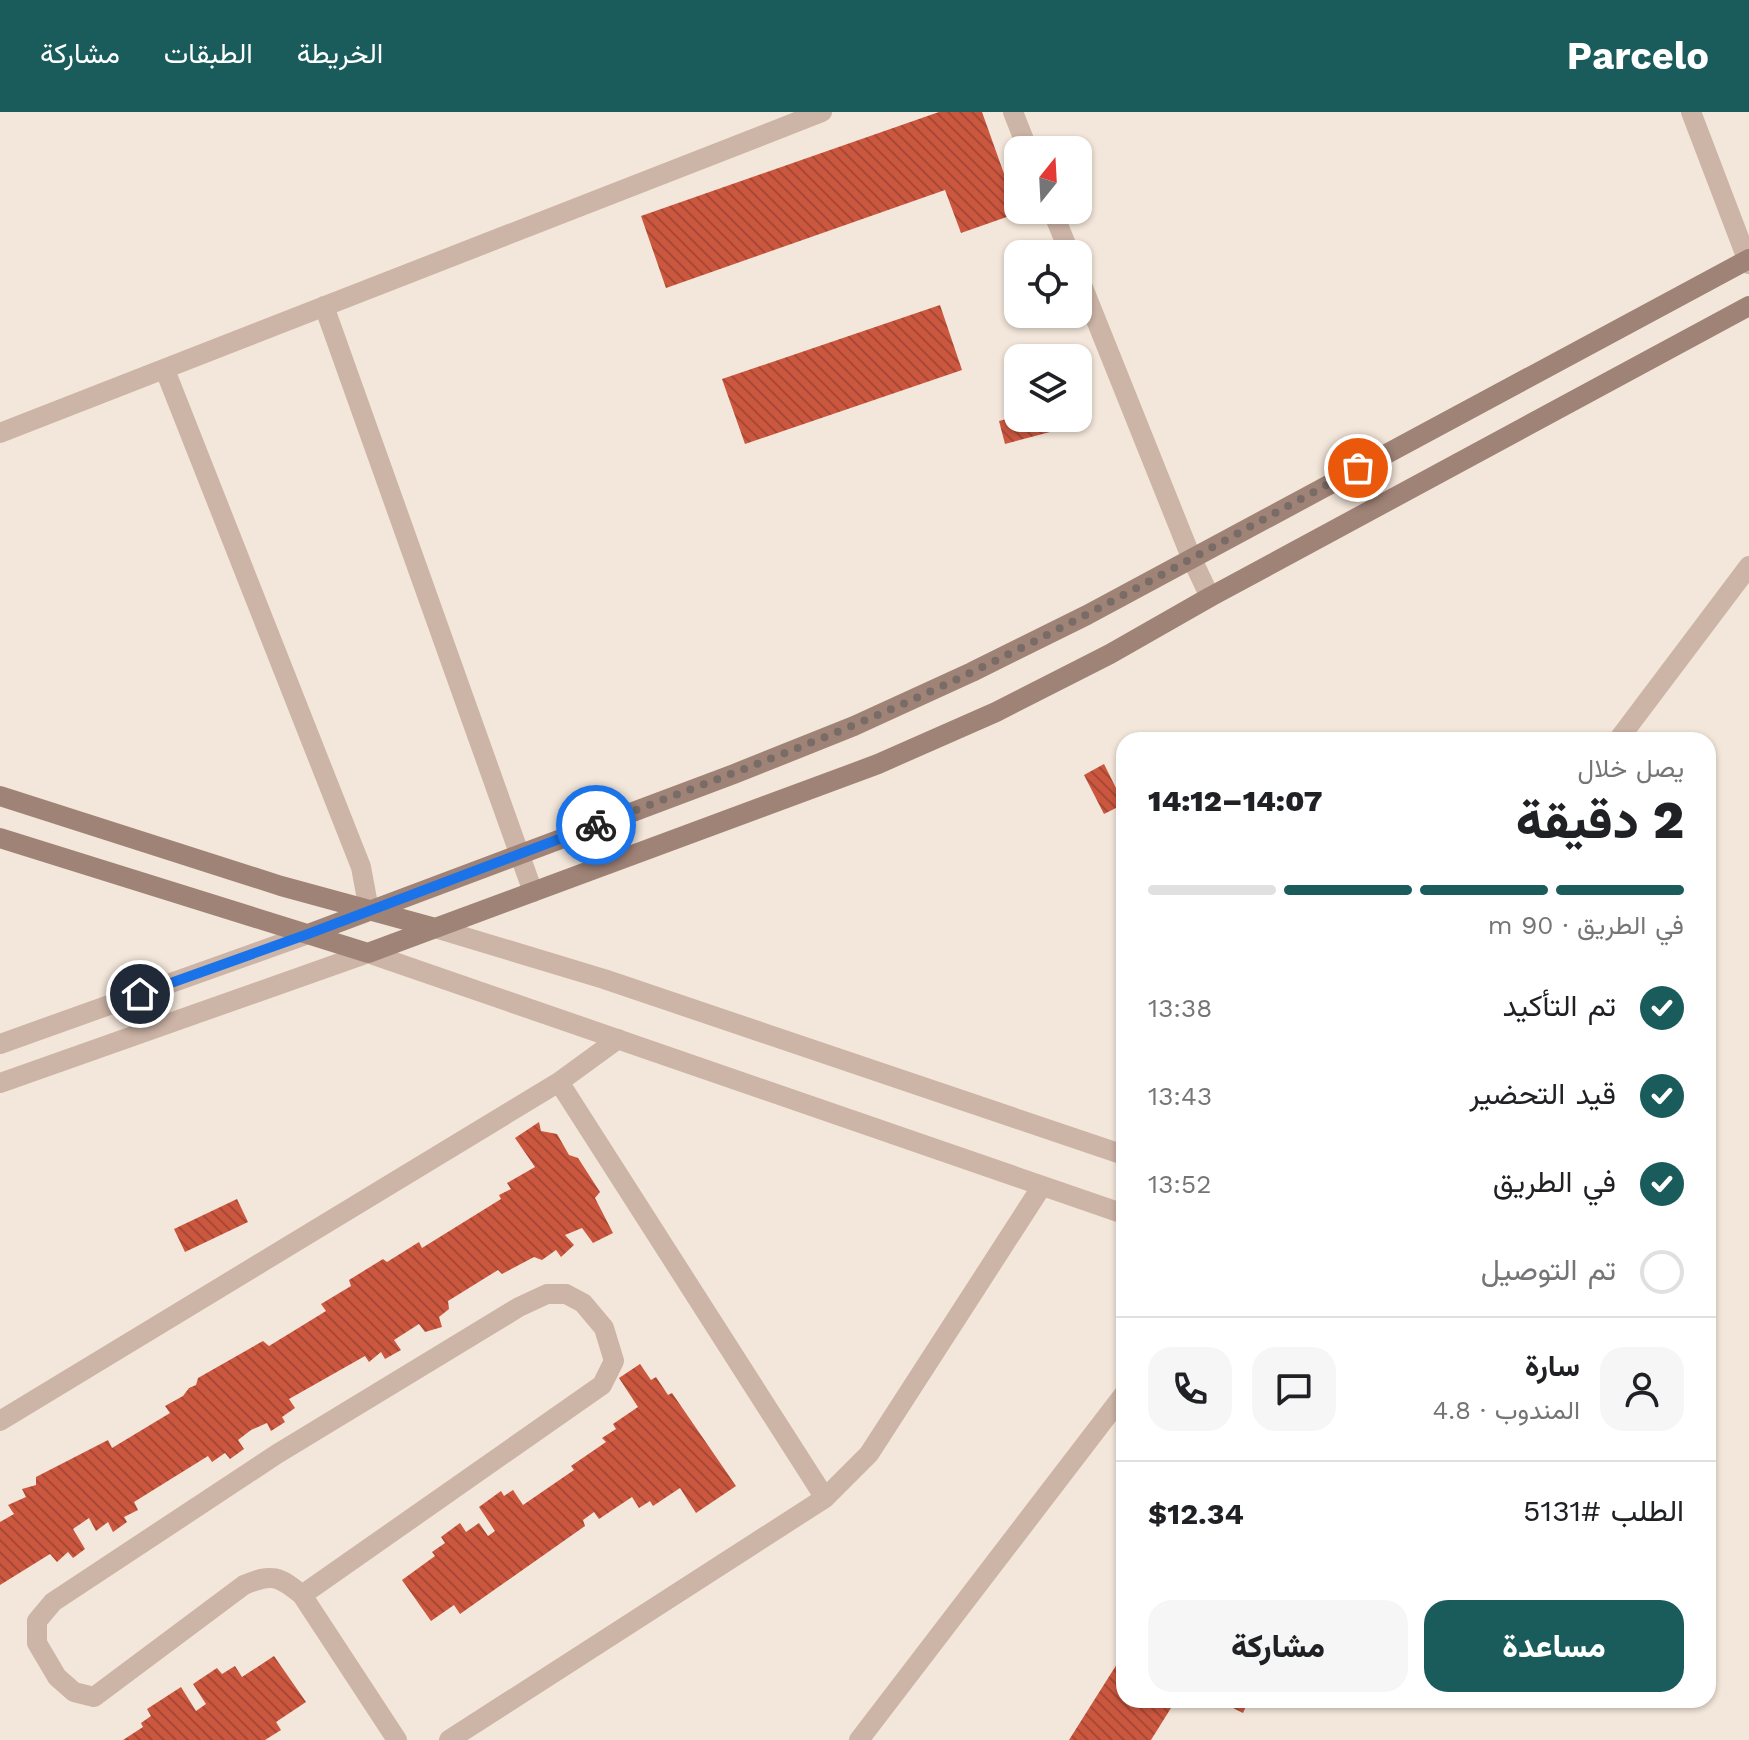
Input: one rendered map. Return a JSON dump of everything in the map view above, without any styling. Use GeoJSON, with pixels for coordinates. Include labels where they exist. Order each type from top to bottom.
{"type":"FeatureCollection","features":[{"type":"Feature","properties":{"kind":"main road"},"geometry":{"type":"LineString","coordinates":[[308,934],[734,774],[854,726],[972,672],[1087,615],[1749,261]]}},
{"type":"Feature","properties":{"kind":"main road"},"geometry":{"type":"LineString","coordinates":[[0,838],[368,953],[878,764],[996,712],[1110,654],[1749,306]]}},
{"type":"Feature","properties":{"kind":"main road"},"geometry":{"type":"LineString","coordinates":[[0,796],[281,886],[435,928]]}},
{"type":"Feature","properties":{"kind":"street"},"geometry":{"type":"LineString","coordinates":[[0,433],[822,112]]}},
{"type":"Feature","properties":{"kind":"street"},"geometry":{"type":"LineString","coordinates":[[1013,112],[1022,136]]}},
{"type":"Feature","properties":{"kind":"street"},"geometry":{"type":"LineString","coordinates":[[1691,112],[1749,261]]}},
{"type":"Feature","properties":{"kind":"street"},"geometry":{"type":"LineString","coordinates":[[324,306],[533,892]]}},
{"type":"Feature","properties":{"kind":"street"},"geometry":{"type":"LineString","coordinates":[[1092,310],[1210,597]]}},
{"type":"Feature","properties":{"kind":"street"},"geometry":{"type":"LineString","coordinates":[[165,370],[361,867],[369,910]]}},
{"type":"Feature","properties":{"kind":"street"},"geometry":{"type":"LineString","coordinates":[[1624,732],[1749,566]]}},
{"type":"Feature","properties":{"kind":"street"},"geometry":{"type":"LineString","coordinates":[[435,928],[590,974],[1116,1152]]}},
{"type":"Feature","properties":{"kind":"street"},"geometry":{"type":"LineString","coordinates":[[0,1044],[308,934]]}},
{"type":"Feature","properties":{"kind":"street"},"geometry":{"type":"LineString","coordinates":[[0,1083],[368,953],[1116,1211]]}},
{"type":"Feature","properties":{"kind":"street"},"geometry":{"type":"LineString","coordinates":[[0,1421],[559,1082],[618,1039]]}},
{"type":"Feature","properties":{"kind":"street"},"geometry":{"type":"LineString","coordinates":[[559,1082],[825,1498]]}},
{"type":"Feature","properties":{"kind":"street"},"geometry":{"type":"LineString","coordinates":[[449,1740],[825,1498],[869,1454],[1042,1186]]}},
{"type":"Feature","properties":{"kind":"street"},"geometry":{"type":"LineString","coordinates":[[302,1595],[602,1385],[614,1361],[604,1328],[583,1303],[566,1294],[547,1294],[519,1307],[277,1454],[53,1602],[37,1621],[37,1643],[57,1677],[74,1692],[94,1697],[244,1585],[265,1576],[284,1580],[302,1595],[397,1740]]}},
{"type":"Feature","properties":{"kind":"street"},"geometry":{"type":"LineString","coordinates":[[859,1740],[1116,1404]]}},
{"type":"Feature","properties":{"kind":"building"},"geometry":{"type":"Polygon","coordinates":[[[939,112],[982,112],[1004,174],[1004,218],[961,233],[945,190],[666,288],[641,216],[939,112]]]}},
{"type":"Feature","properties":{"kind":"building"},"geometry":{"type":"Polygon","coordinates":[[[940,305],[962,370],[745,444],[722,379],[940,305]]]}},
{"type":"Feature","properties":{"kind":"building"},"geometry":{"type":"Polygon","coordinates":[[[1004,420],[1004,432],[1050,432],[1005,444],[999,421],[1004,420]]]}},
{"type":"Feature","properties":{"kind":"building"},"geometry":{"type":"Polygon","coordinates":[[[1104,764],[1116,788],[1116,808],[1104,814],[1084,775],[1104,764]]]}},
{"type":"Feature","properties":{"kind":"building"},"geometry":{"type":"Polygon","coordinates":[[[539,1122],[541,1131],[557,1134],[569,1155],[578,1158],[600,1192],[595,1198],[613,1233],[593,1243],[582,1228],[565,1235],[574,1245],[561,1257],[556,1250],[542,1260],[534,1257],[502,1274],[498,1270],[448,1301],[449,1309],[439,1317],[442,1327],[425,1332],[419,1324],[394,1340],[401,1350],[385,1359],[381,1352],[369,1362],[365,1356],[289,1399],[295,1408],[282,1417],[285,1422],[271,1431],[267,1423],[251,1430],[238,1440],[244,1449],[230,1459],[225,1453],[212,1462],[208,1456],[134,1502],[138,1510],[124,1517],[127,1522],[113,1532],[108,1522],[96,1531],[89,1518],[73,1529],[85,1549],[73,1558],[68,1552],[57,1562],[50,1554],[0,1585],[0,1522],[14,1514],[8,1505],[26,1497],[22,1489],[36,1485],[36,1477],[108,1440],[112,1448],[170,1413],[165,1406],[196,1385],[198,1378],[263,1341],[269,1346],[326,1311],[321,1304],[351,1286],[349,1280],[419,1242],[422,1248],[501,1199],[499,1195],[511,1189],[507,1183],[535,1167],[515,1138],[539,1122]]]}},
{"type":"Feature","properties":{"kind":"building"},"geometry":{"type":"Polygon","coordinates":[[[237,1199],[248,1222],[185,1252],[174,1229],[237,1199]]]}},
{"type":"Feature","properties":{"kind":"building"},"geometry":{"type":"Polygon","coordinates":[[[640,1364],[651,1380],[656,1377],[668,1395],[672,1393],[736,1486],[696,1513],[680,1488],[653,1506],[650,1501],[639,1508],[632,1497],[599,1519],[594,1512],[583,1520],[585,1526],[460,1614],[454,1605],[431,1621],[402,1580],[435,1556],[432,1552],[445,1543],[441,1537],[460,1523],[466,1532],[479,1523],[488,1536],[495,1531],[479,1507],[501,1491],[504,1496],[513,1490],[523,1505],[574,1470],[571,1466],[606,1442],[602,1438],[616,1429],[613,1424],[638,1407],[619,1378],[640,1364]]]}},
{"type":"Feature","properties":{"kind":"building"},"geometry":{"type":"Polygon","coordinates":[[[274,1656],[306,1702],[276,1722],[281,1730],[265,1740],[123,1740],[143,1727],[141,1723],[151,1716],[147,1709],[181,1687],[196,1711],[206,1704],[193,1684],[217,1668],[222,1674],[235,1666],[242,1677],[274,1656]]]}},
{"type":"Feature","properties":{"kind":"building"},"geometry":{"type":"Polygon","coordinates":[[[1116,1666],[1116,1708],[1171,1708],[1151,1740],[1069,1740],[1116,1666]]]}},
{"type":"Feature","properties":{"kind":"way so far"},"geometry":{"type":"LineString","coordinates":[[596,825],[854,726],[972,672],[1087,615],[1358,468]]}},
{"type":"Feature","properties":{"kind":"route"},"geometry":{"type":"LineString","coordinates":[[140,994],[596,825]]}}]}
